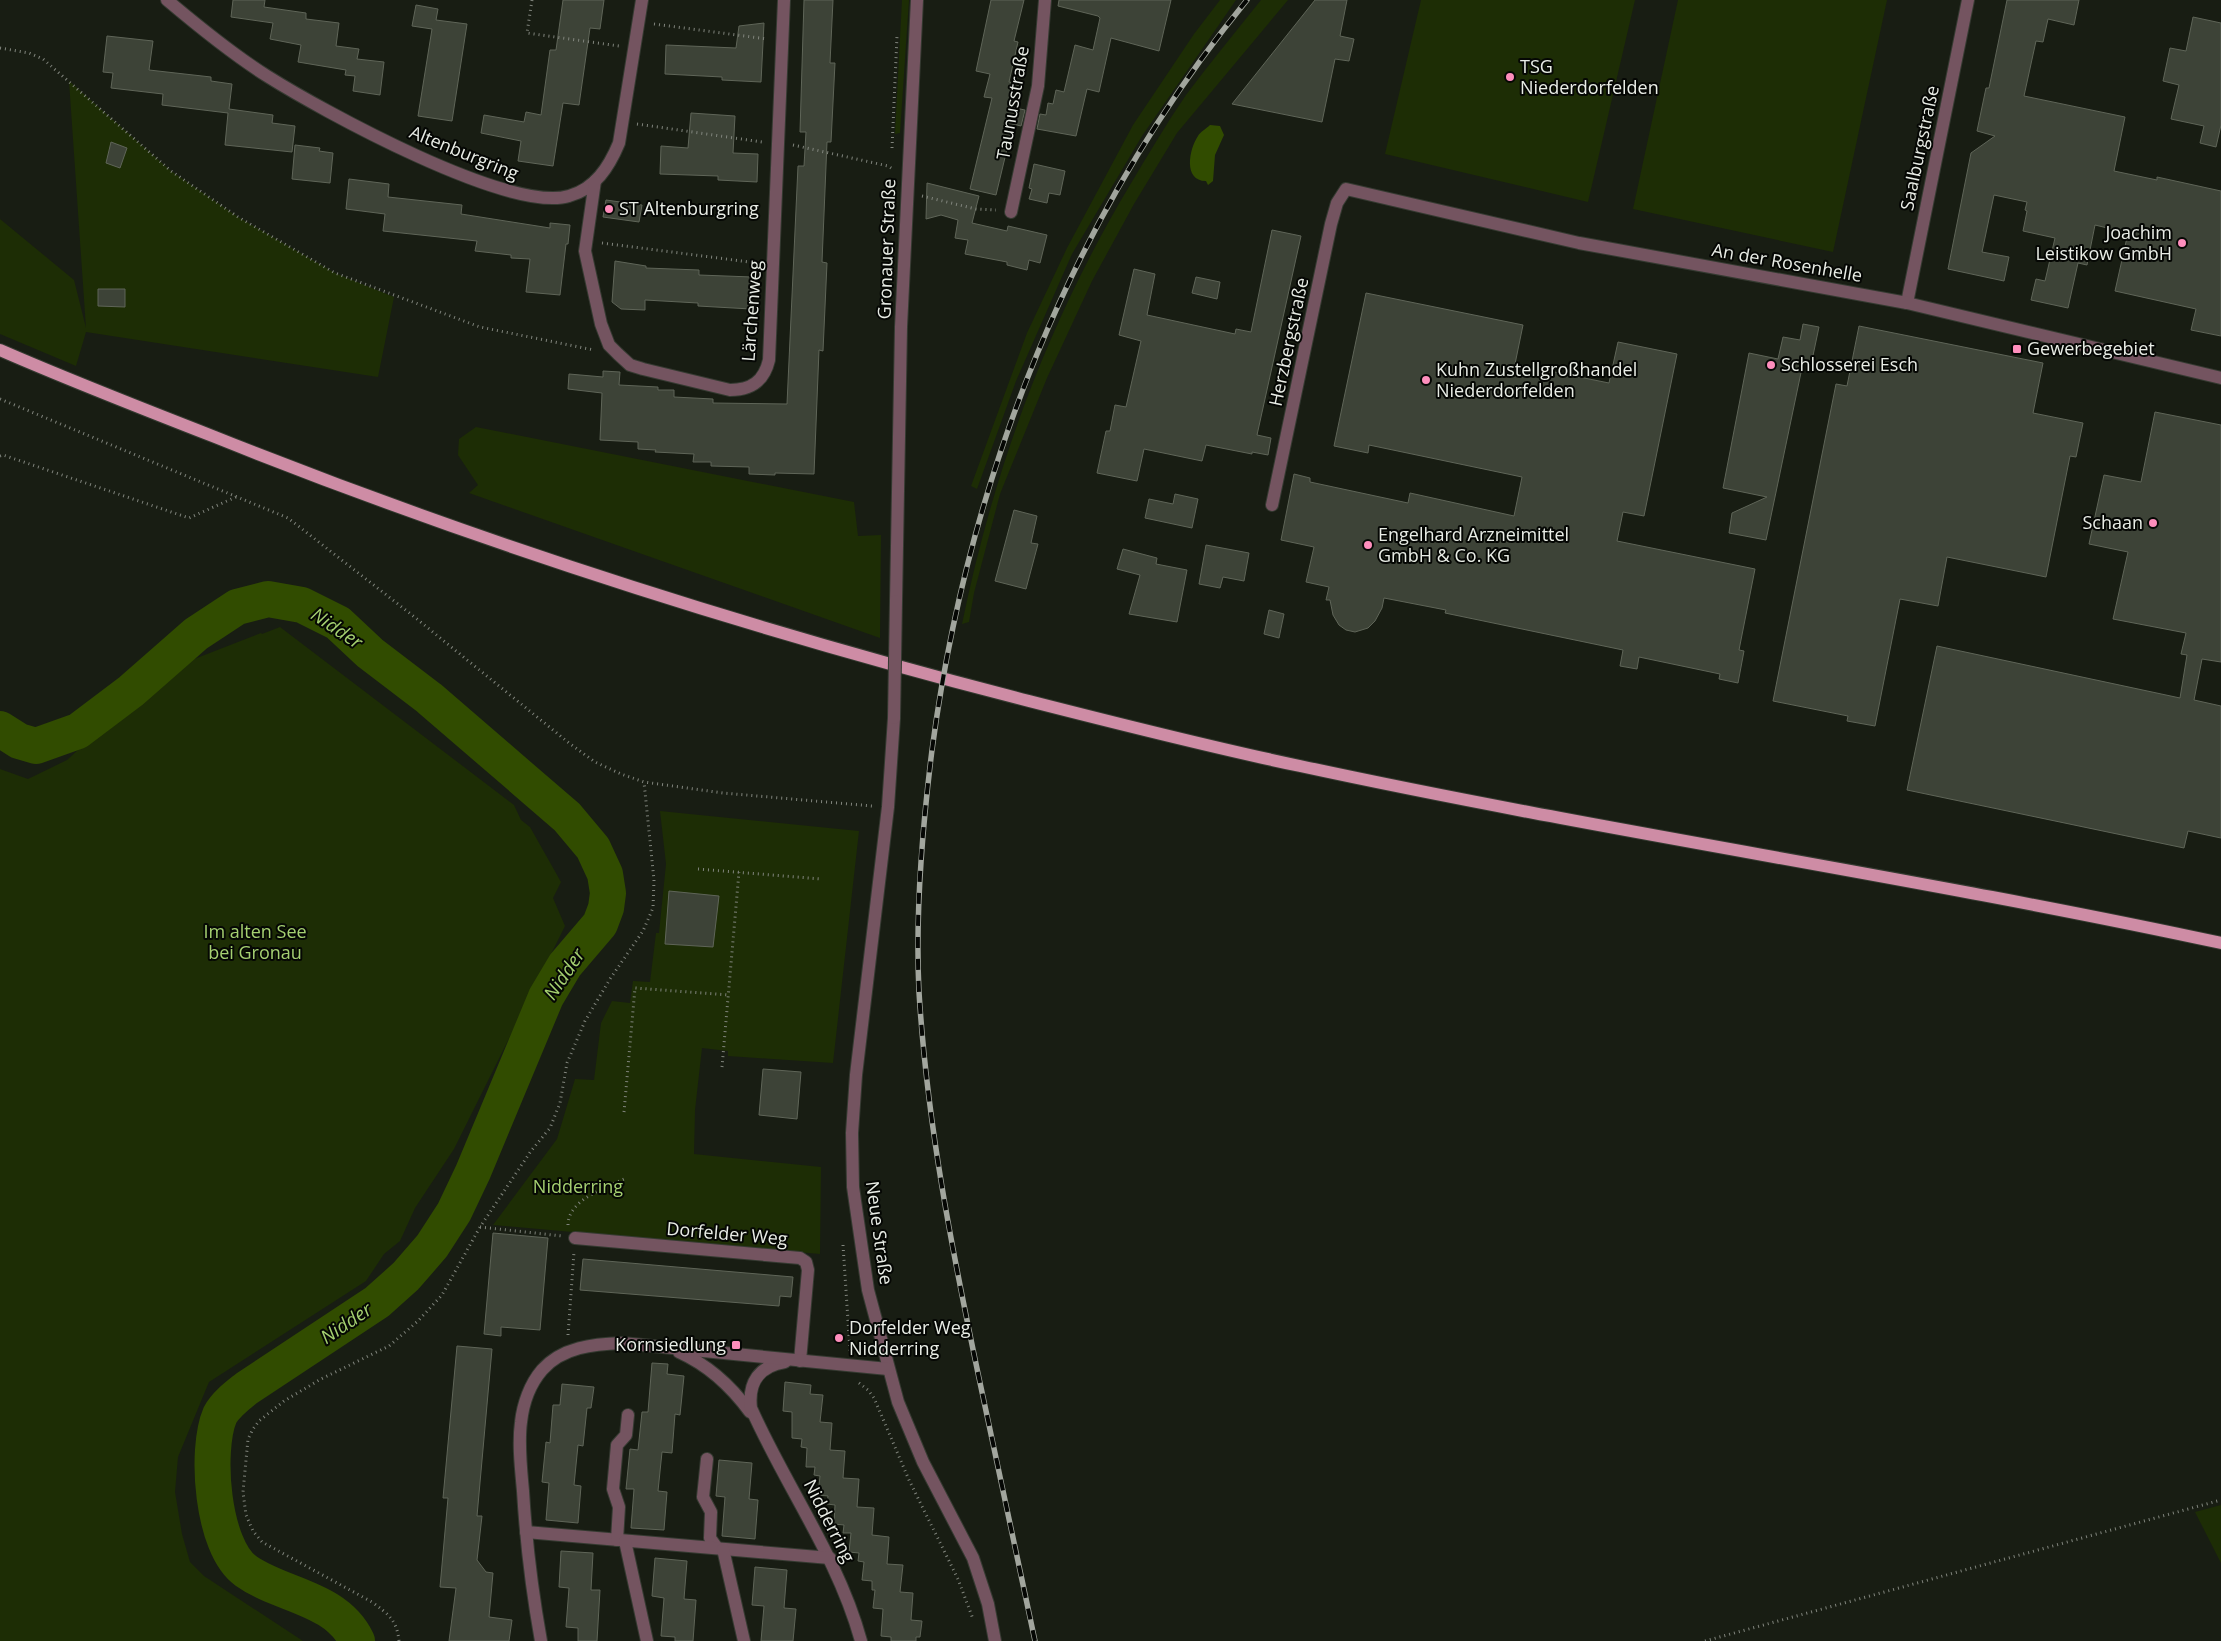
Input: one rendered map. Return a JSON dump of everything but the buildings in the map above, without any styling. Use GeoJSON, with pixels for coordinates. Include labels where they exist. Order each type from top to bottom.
{"type":"FeatureCollection","features":[{"type":"Feature","properties":{"kind":"main road"},"geometry":{"type":"LineString","coordinates":[[0,350],[53,373],[291,467],[491,540],[761,627],[968,685],[1129,727],[1442,796],[2143,926],[2221,943]]}},
{"type":"Feature","properties":{"kind":"street","name":"Altenburgring"},"geometry":{"type":"LineString","coordinates":[[167,0],[265,75],[319,107],[456,172],[497,188],[535,198],[550,199],[568,197],[578,193],[595,181],[613,158],[619,143],[642,0]]}},
{"type":"Feature","properties":{"kind":"street","name":"Lärchenweg"},"geometry":{"type":"LineString","coordinates":[[595,181],[586,241],[586,257],[601,324],[609,345],[630,364],[685,380],[730,390],[740,390],[753,386],[763,377],[769,360],[784,0]]}},
{"type":"Feature","properties":{"kind":"street","name":"Gronauer Straße"},"geometry":{"type":"LineString","coordinates":[[896,601],[901,327],[917,0]]}},
{"type":"Feature","properties":{"kind":"street","name":"Taunusstraße"},"geometry":{"type":"LineString","coordinates":[[1010,212],[1038,86],[1045,0]]}},
{"type":"Feature","properties":{"kind":"street","name":"Saalburgstraße"},"geometry":{"type":"LineString","coordinates":[[1907,303],[1968,0]]}},
{"type":"Feature","properties":{"kind":"street","name":"An der Rosenhelle"},"geometry":{"type":"LineString","coordinates":[[1346,189],[1578,243],[1907,303],[2221,378]]}},
{"type":"Feature","properties":{"kind":"street","name":"Herzbergstraße"},"geometry":{"type":"LineString","coordinates":[[1272,505],[1331,224],[1337,203],[1346,189]]}},
{"type":"Feature","properties":{"kind":"street","name":"Neue Straße"},"geometry":{"type":"LineString","coordinates":[[896,601],[894,718],[888,807],[856,1075],[852,1133],[854,1187],[863,1258],[888,1369],[898,1402],[920,1455],[972,1558],[986,1597],[995,1641]]}},
{"type":"Feature","properties":{"kind":"street","name":"Dorfelder Weg"},"geometry":{"type":"LineString","coordinates":[[575,1238],[800,1258],[806,1262],[808,1270],[800,1361]]}},
{"type":"Feature","properties":{"kind":"street","name":"Nidderring"},"geometry":{"type":"LineString","coordinates":[[542,1641],[533,1595],[526,1532],[520,1424],[524,1404],[542,1371],[554,1360],[583,1347],[622,1343],[888,1369]]}},
{"type":"Feature","properties":{"kind":"street","name":"Nidderring"},"geometry":{"type":"LineString","coordinates":[[669,1347],[707,1367],[740,1397],[756,1420]]}},
{"type":"Feature","properties":{"kind":"street","name":"Nidderring"},"geometry":{"type":"LineString","coordinates":[[800,1361],[767,1367],[757,1374],[750,1396],[751,1408],[830,1558],[846,1596],[861,1641]]}},
{"type":"Feature","properties":{"kind":"street"},"geometry":{"type":"LineString","coordinates":[[628,1414],[626,1435],[617,1445],[613,1494],[619,1507],[621,1540],[647,1641]]}},
{"type":"Feature","properties":{"kind":"street"},"geometry":{"type":"LineString","coordinates":[[707,1459],[703,1497],[711,1512],[710,1538],[720,1549],[744,1641]]}},
{"type":"Feature","properties":{"kind":"street"},"geometry":{"type":"LineString","coordinates":[[526,1532],[830,1558]]}},
{"type":"Feature","properties":{"kind":"path"},"geometry":{"type":"LineString","coordinates":[[532,0],[527,32],[634,49]]}},
{"type":"Feature","properties":{"kind":"path"},"geometry":{"type":"LineString","coordinates":[[638,22],[782,41]]}},
{"type":"Feature","properties":{"kind":"path"},"geometry":{"type":"LineString","coordinates":[[0,48],[29,53],[43,59],[171,171],[238,217],[335,273],[480,327],[618,354]]}},
{"type":"Feature","properties":{"kind":"path"},"geometry":{"type":"LineString","coordinates":[[622,122],[777,144],[790,144],[888,166],[923,197],[976,208],[1010,212]]}},
{"type":"Feature","properties":{"kind":"path"},"geometry":{"type":"LineString","coordinates":[[586,241],[773,266]]}},
{"type":"Feature","properties":{"kind":"path"},"geometry":{"type":"LineString","coordinates":[[0,399],[288,518],[595,762],[644,782],[723,793],[873,806]]}},
{"type":"Feature","properties":{"kind":"path"},"geometry":{"type":"LineString","coordinates":[[0,456],[189,518],[236,497]]}},
{"type":"Feature","properties":{"kind":"path"},"geometry":{"type":"LineString","coordinates":[[399,1641],[394,1621],[386,1612],[372,1602],[262,1542],[253,1531],[246,1515],[244,1492],[248,1439],[259,1421],[284,1401],[321,1379],[389,1346],[418,1321],[442,1295],[480,1227],[531,1151],[550,1128],[560,1103],[567,1063],[596,1000],[650,918],[654,896],[654,880],[644,782]]}},
{"type":"Feature","properties":{"kind":"path"},"geometry":{"type":"LineString","coordinates":[[698,869],[821,879]]}},
{"type":"Feature","properties":{"kind":"path"},"geometry":{"type":"LineString","coordinates":[[722,1067],[739,872]]}},
{"type":"Feature","properties":{"kind":"path"},"geometry":{"type":"LineString","coordinates":[[624,1112],[635,988],[729,995]]}},
{"type":"Feature","properties":{"kind":"path"},"geometry":{"type":"LineString","coordinates":[[566,1353],[575,1238],[568,1227],[570,1215],[573,1209],[587,1198],[624,1179]]}},
{"type":"Feature","properties":{"kind":"path"},"geometry":{"type":"LineString","coordinates":[[480,1227],[575,1238]]}},
{"type":"Feature","properties":{"kind":"path"},"geometry":{"type":"LineString","coordinates":[[851,1366],[858,1382],[874,1398],[909,1480],[958,1579],[974,1627]]}},
{"type":"Feature","properties":{"kind":"path"},"geometry":{"type":"LineString","coordinates":[[1705,1641],[2221,1500]]}},
{"type":"Feature","properties":{"kind":"green space"},"geometry":{"type":"Polygon","coordinates":[[[902,0],[909,0],[900,133],[895,134],[902,0]]]}},
{"type":"Feature","properties":{"kind":"green space"},"geometry":{"type":"Polygon","coordinates":[[[1220,0],[1236,0],[1142,136],[1072,254],[1016,381],[977,489],[971,486],[1027,333],[1067,248],[1133,125],[1194,34],[1220,0]]]}},
{"type":"Feature","properties":{"kind":"green space"},"geometry":{"type":"Polygon","coordinates":[[[1261,0],[1288,0],[1177,133],[1134,204],[1092,281],[1047,378],[1000,494],[974,593],[969,622],[962,624],[990,509],[1008,453],[1027,397],[1074,289],[1130,185],[1171,117],[1195,83],[1261,0]]]}},
{"type":"Feature","properties":{"kind":"green space","name":"TSG Niederdorfelden"},"geometry":{"type":"Polygon","coordinates":[[[1421,0],[1635,0],[1588,202],[1385,154],[1421,0]]]}},
{"type":"Feature","properties":{"kind":"green space"},"geometry":{"type":"Polygon","coordinates":[[[1678,0],[1887,0],[1833,252],[1633,209],[1678,0]]]}},
{"type":"Feature","properties":{"kind":"green space"},"geometry":{"type":"Polygon","coordinates":[[[69,81],[171,171],[238,217],[335,273],[394,297],[378,377],[86,332],[76,366],[0,334],[0,219],[74,280],[86,328],[69,81]]]}},
{"type":"Feature","properties":{"kind":"green space"},"geometry":{"type":"Polygon","coordinates":[[[476,427],[854,502],[858,536],[881,535],[880,638],[469,493],[478,485],[458,455],[459,439],[476,427]]]}},
{"type":"Feature","properties":{"kind":"green space","name":"Im alten See bei Gronau"},"geometry":{"type":"Polygon","coordinates":[[[280,627],[514,805],[521,820],[530,827],[561,882],[553,898],[565,926],[454,1149],[415,1208],[400,1241],[384,1254],[366,1281],[209,1382],[178,1457],[175,1492],[182,1534],[190,1562],[204,1576],[303,1641],[0,1641],[0,769],[28,779],[67,760],[166,670],[280,627]]]}},
{"type":"Feature","properties":{"kind":"green space"},"geometry":{"type":"Polygon","coordinates":[[[660,811],[859,831],[833,1063],[728,1056],[728,1051],[702,1048],[695,1110],[694,1154],[821,1167],[820,1254],[493,1225],[557,1139],[575,1079],[594,1080],[601,1023],[612,1001],[630,1003],[633,981],[650,982],[656,933],[659,933],[666,864],[660,811]]]}},
{"type":"Feature","properties":{"kind":"green space"},"geometry":{"type":"Polygon","coordinates":[[[2221,1505],[2221,1563],[2195,1512],[2221,1505]]]}},
{"type":"Feature","properties":{"kind":"shaded area"},"geometry":{"type":"Polygon","coordinates":[[[1210,125],[1220,126],[1224,135],[1215,155],[1213,181],[1208,185],[1206,181],[1199,180],[1194,176],[1190,163],[1195,142],[1200,133],[1210,125]]]}},
{"type":"Feature","properties":{"kind":"waterway","name":"Nidder"},"geometry":{"type":"LineString","coordinates":[[0,729],[19,741],[36,746],[78,731],[131,691],[196,634],[237,607],[268,599],[302,605],[338,623],[370,653],[429,698],[567,817],[593,848],[605,874],[608,893],[606,908],[600,924],[565,965],[546,997],[473,1172],[454,1212],[432,1246],[406,1276],[377,1302],[247,1388],[220,1415],[215,1431],[213,1451],[215,1497],[225,1541],[235,1559],[246,1571],[260,1579],[322,1606],[336,1615],[348,1626],[357,1641]]}},
{"type":"Feature","properties":{"kind":"railway"},"geometry":{"type":"LineString","coordinates":[[1035,1641],[959,1282],[934,1138],[928,1090],[919,992],[918,931],[922,840],[932,750],[949,648],[972,548],[1001,450],[1037,353],[1080,260],[1129,169],[1185,83],[1247,0]]}},
{"type":"Feature","properties":{"kind":"place","name":"TSG Niederdorfelden"},"geometry":{"type":"Point","coordinates":[1510,77]}},
{"type":"Feature","properties":{"kind":"place","name":"ST Altenburgring"},"geometry":{"type":"Point","coordinates":[609,209]}},
{"type":"Feature","properties":{"kind":"place","name":"Joachim Leistikow GmbH"},"geometry":{"type":"Point","coordinates":[2182,243]}},
{"type":"Feature","properties":{"kind":"place","name":"Gewerbegebiet"},"geometry":{"type":"Point","coordinates":[2017,349]}},
{"type":"Feature","properties":{"kind":"place","name":"Schlosserei Esch"},"geometry":{"type":"Point","coordinates":[1771,365]}},
{"type":"Feature","properties":{"kind":"place","name":"Kuhn Zustellgroßhandel Niederdorfelden"},"geometry":{"type":"Point","coordinates":[1426,380]}},
{"type":"Feature","properties":{"kind":"place","name":"Schaan"},"geometry":{"type":"Point","coordinates":[2153,523]}},
{"type":"Feature","properties":{"kind":"place","name":"Engelhard Arzneimittel GmbH & Co. KG"},"geometry":{"type":"Point","coordinates":[1368,545]}},
{"type":"Feature","properties":{"kind":"place","name":"Dorfelder Weg Nidderring"},"geometry":{"type":"Point","coordinates":[839,1338]}},
{"type":"Feature","properties":{"kind":"place","name":"Kornsiedlung"},"geometry":{"type":"Point","coordinates":[736,1345]}}]}
